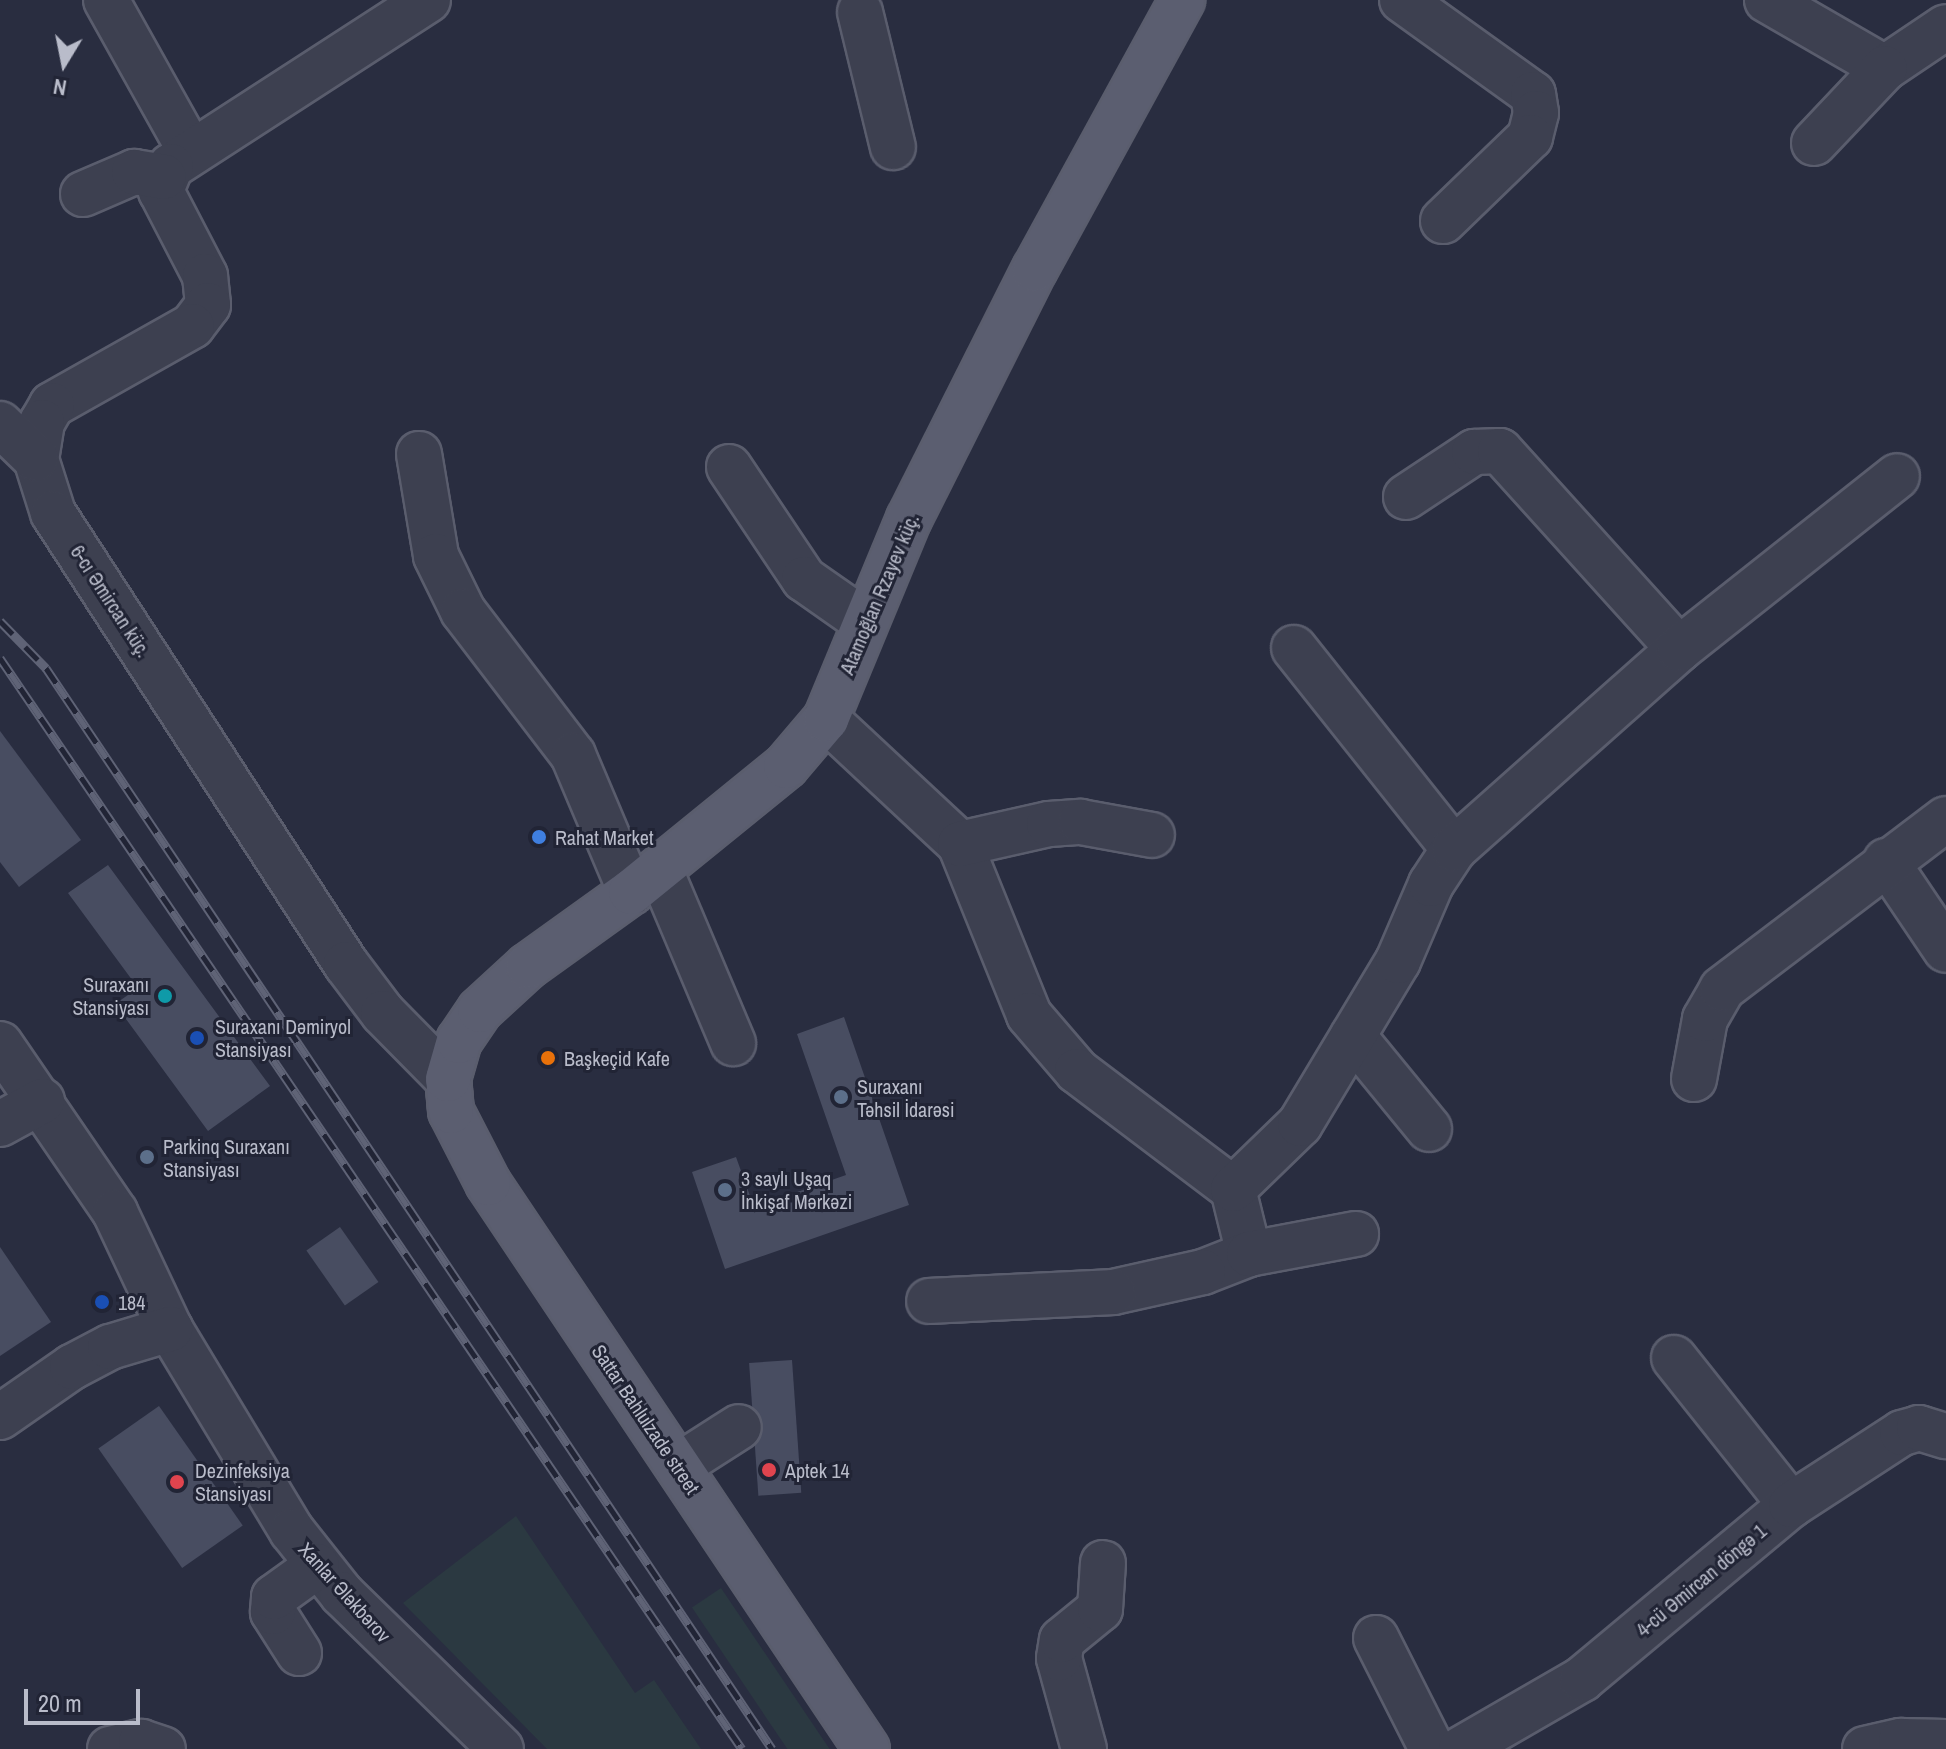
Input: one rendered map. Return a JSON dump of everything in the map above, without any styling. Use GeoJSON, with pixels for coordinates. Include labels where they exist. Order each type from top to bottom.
{"type":"FeatureCollection","features":[{"type":"Feature","properties":{"kind":"main road","name":"Atamoğlan Rzayev küç."},"geometry":{"type":"LineString","coordinates":[[448,1079],[459,1041],[480,1010],[528,966],[645,881],[786,766],[826,719],[864,621],[909,519],[1029,282],[1182,0]]}},
{"type":"Feature","properties":{"kind":"main road","name":"Sattar Bahlulzade street"},"geometry":{"type":"LineString","coordinates":[[448,1079],[451,1111],[488,1183],[867,1749]]}},
{"type":"Feature","properties":{"kind":"street","name":"6-cı Əmircan küç."},"geometry":{"type":"LineString","coordinates":[[106,0],[177,164],[166,210],[205,276],[208,305],[192,326],[52,405],[42,422],[36,459],[53,513],[346,964],[383,1013],[448,1079]]}},
{"type":"Feature","properties":{"kind":"street"},"geometry":{"type":"LineString","coordinates":[[83,194],[134,172],[177,164],[428,0]]}},
{"type":"Feature","properties":{"kind":"street"},"geometry":{"type":"LineString","coordinates":[[1402,0],[1533,94],[1536,113],[1530,137],[1443,221]]}},
{"type":"Feature","properties":{"kind":"street"},"geometry":{"type":"LineString","coordinates":[[1767,0],[1885,68]]}},
{"type":"Feature","properties":{"kind":"street"},"geometry":{"type":"LineString","coordinates":[[862,4],[893,147]]}},
{"type":"Feature","properties":{"kind":"street"},"geometry":{"type":"LineString","coordinates":[[1814,143],[1885,68],[1946,27]]}},
{"type":"Feature","properties":{"kind":"street"},"geometry":{"type":"LineString","coordinates":[[0,424],[36,459]]}},
{"type":"Feature","properties":{"kind":"street"},"geometry":{"type":"LineString","coordinates":[[1406,497],[1474,452],[1500,451],[1679,649]]}},
{"type":"Feature","properties":{"kind":"street"},"geometry":{"type":"LineString","coordinates":[[419,454],[436,556],[463,611],[573,755],[733,1043]]}},
{"type":"Feature","properties":{"kind":"street"},"geometry":{"type":"LineString","coordinates":[[729,467],[804,579],[864,621]]}},
{"type":"Feature","properties":{"kind":"street"},"geometry":{"type":"LineString","coordinates":[[1233,1189],[1300,1124],[1353,1036],[1454,849],[1679,649],[1897,476]]}},
{"type":"Feature","properties":{"kind":"street"},"geometry":{"type":"LineString","coordinates":[[1294,648],[1454,849]]}},
{"type":"Feature","properties":{"kind":"street"},"geometry":{"type":"LineString","coordinates":[[826,719],[960,844],[1029,1015],[1077,1071],[1233,1189],[1249,1254]]}},
{"type":"Feature","properties":{"kind":"street"},"geometry":{"type":"LineString","coordinates":[[1694,1079],[1705,1019],[1722,989],[1886,861],[1946,819]]}},
{"type":"Feature","properties":{"kind":"street"},"geometry":{"type":"LineString","coordinates":[[960,844],[1049,824],[1081,822],[1152,835]]}},
{"type":"Feature","properties":{"kind":"street"},"geometry":{"type":"LineString","coordinates":[[1886,861],[1946,950]]}},
{"type":"Feature","properties":{"kind":"street"},"geometry":{"type":"LineString","coordinates":[[1353,1036],[1429,1129]]}},
{"type":"Feature","properties":{"kind":"street","name":"Xanlar Ələkbərov"},"geometry":{"type":"LineString","coordinates":[[0,1044],[42,1101],[115,1212],[170,1329],[317,1566],[501,1749]]}},
{"type":"Feature","properties":{"kind":"street"},"geometry":{"type":"LineString","coordinates":[[0,1124],[42,1101]]}},
{"type":"Feature","properties":{"kind":"street"},"geometry":{"type":"LineString","coordinates":[[929,1301],[1113,1292],[1203,1272],[1249,1254],[1356,1234]]}},
{"type":"Feature","properties":{"kind":"street"},"geometry":{"type":"LineString","coordinates":[[0,1417],[72,1367],[110,1347],[170,1329]]}},
{"type":"Feature","properties":{"kind":"street"},"geometry":{"type":"LineString","coordinates":[[1674,1358],[1791,1505]]}},
{"type":"Feature","properties":{"kind":"street"},"geometry":{"type":"LineString","coordinates":[[678,1466],[739,1427]]}},
{"type":"Feature","properties":{"kind":"street","name":"4-cü Əmircan döngə 1"},"geometry":{"type":"LineString","coordinates":[[1461,1749],[1582,1679],[1791,1505],[1902,1433],[1919,1428],[1946,1436]]}},
{"type":"Feature","properties":{"kind":"street"},"geometry":{"type":"LineString","coordinates":[[1084,1749],[1059,1658],[1062,1640],[1100,1609],[1103,1563]]}},
{"type":"Feature","properties":{"kind":"street"},"geometry":{"type":"LineString","coordinates":[[299,1653],[273,1612],[274,1597],[317,1566]]}},
{"type":"Feature","properties":{"kind":"street"},"geometry":{"type":"LineString","coordinates":[[1376,1638],[1432,1749]]}},
{"type":"Feature","properties":{"kind":"street"},"geometry":{"type":"LineString","coordinates":[[1865,1749],[1901,1741],[1946,1742]]}},
{"type":"Feature","properties":{"kind":"street"},"geometry":{"type":"LineString","coordinates":[[110,1749],[141,1742],[163,1749]]}},
{"type":"Feature","properties":{"kind":"shaded area"},"geometry":{"type":"Polygon","coordinates":[[[516,1516],[635,1693],[654,1680],[701,1749],[547,1749],[403,1603],[516,1516]]]}},
{"type":"Feature","properties":{"kind":"shaded area"},"geometry":{"type":"Polygon","coordinates":[[[721,1588],[830,1749],[787,1749],[692,1608],[721,1588]]]}},
{"type":"Feature","properties":{"kind":"building"},"geometry":{"type":"Polygon","coordinates":[[[0,731],[81,840],[19,887],[0,862],[0,731]]]}},
{"type":"Feature","properties":{"kind":"building","name":"Suraxanı Stansiyası"},"geometry":{"type":"Polygon","coordinates":[[[108,865],[270,1086],[208,1131],[115,1004],[138,988],[68,893],[108,865]]]}},
{"type":"Feature","properties":{"kind":"building"},"geometry":{"type":"Polygon","coordinates":[[[844,1017],[909,1205],[725,1269],[692,1172],[736,1157],[754,1207],[846,1175],[797,1034],[844,1017]]]}},
{"type":"Feature","properties":{"kind":"building"},"geometry":{"type":"Polygon","coordinates":[[[340,1227],[378,1282],[345,1305],[306,1251],[340,1227]]]}},
{"type":"Feature","properties":{"kind":"building"},"geometry":{"type":"Polygon","coordinates":[[[0,1247],[51,1322],[0,1356],[0,1247]]]}},
{"type":"Feature","properties":{"kind":"building"},"geometry":{"type":"Polygon","coordinates":[[[792,1360],[801,1493],[758,1496],[749,1363],[792,1360]]]}},
{"type":"Feature","properties":{"kind":"building"},"geometry":{"type":"Polygon","coordinates":[[[159,1406],[243,1526],[182,1568],[98,1448],[159,1406]]]}},
{"type":"Feature","properties":{"kind":"railway"},"geometry":{"type":"LineString","coordinates":[[0,621],[46,668],[772,1749]]}},
{"type":"Feature","properties":{"kind":"railway"},"geometry":{"type":"LineString","coordinates":[[0,658],[742,1749]]}},
{"type":"Feature","properties":{"kind":"place","name":"Rahat Market"},"geometry":{"type":"Point","coordinates":[539,837]}},
{"type":"Feature","properties":{"kind":"place","name":"Suraxanı Stansiyası"},"geometry":{"type":"Point","coordinates":[165,996]}},
{"type":"Feature","properties":{"kind":"place","name":"Suraxanı Dəmiryol Stansiyası"},"geometry":{"type":"Point","coordinates":[197,1038]}},
{"type":"Feature","properties":{"kind":"place","name":"Başkeçid Kafe"},"geometry":{"type":"Point","coordinates":[548,1058]}},
{"type":"Feature","properties":{"kind":"place","name":"Suraxanı Təhsil İdarəsi"},"geometry":{"type":"Point","coordinates":[841,1097]}},
{"type":"Feature","properties":{"kind":"place","name":"Parkinq Suraxanı Stansiyası"},"geometry":{"type":"Point","coordinates":[147,1157]}},
{"type":"Feature","properties":{"kind":"place","name":"3 saylı Uşaq İnkişaf Mərkəzi"},"geometry":{"type":"Point","coordinates":[725,1190]}},
{"type":"Feature","properties":{"kind":"place","name":"184"},"geometry":{"type":"Point","coordinates":[102,1302]}},
{"type":"Feature","properties":{"kind":"place","name":"Aptek 14"},"geometry":{"type":"Point","coordinates":[769,1470]}},
{"type":"Feature","properties":{"kind":"place","name":"Dezinfeksiya Stansiyası"},"geometry":{"type":"Point","coordinates":[177,1482]}}]}
